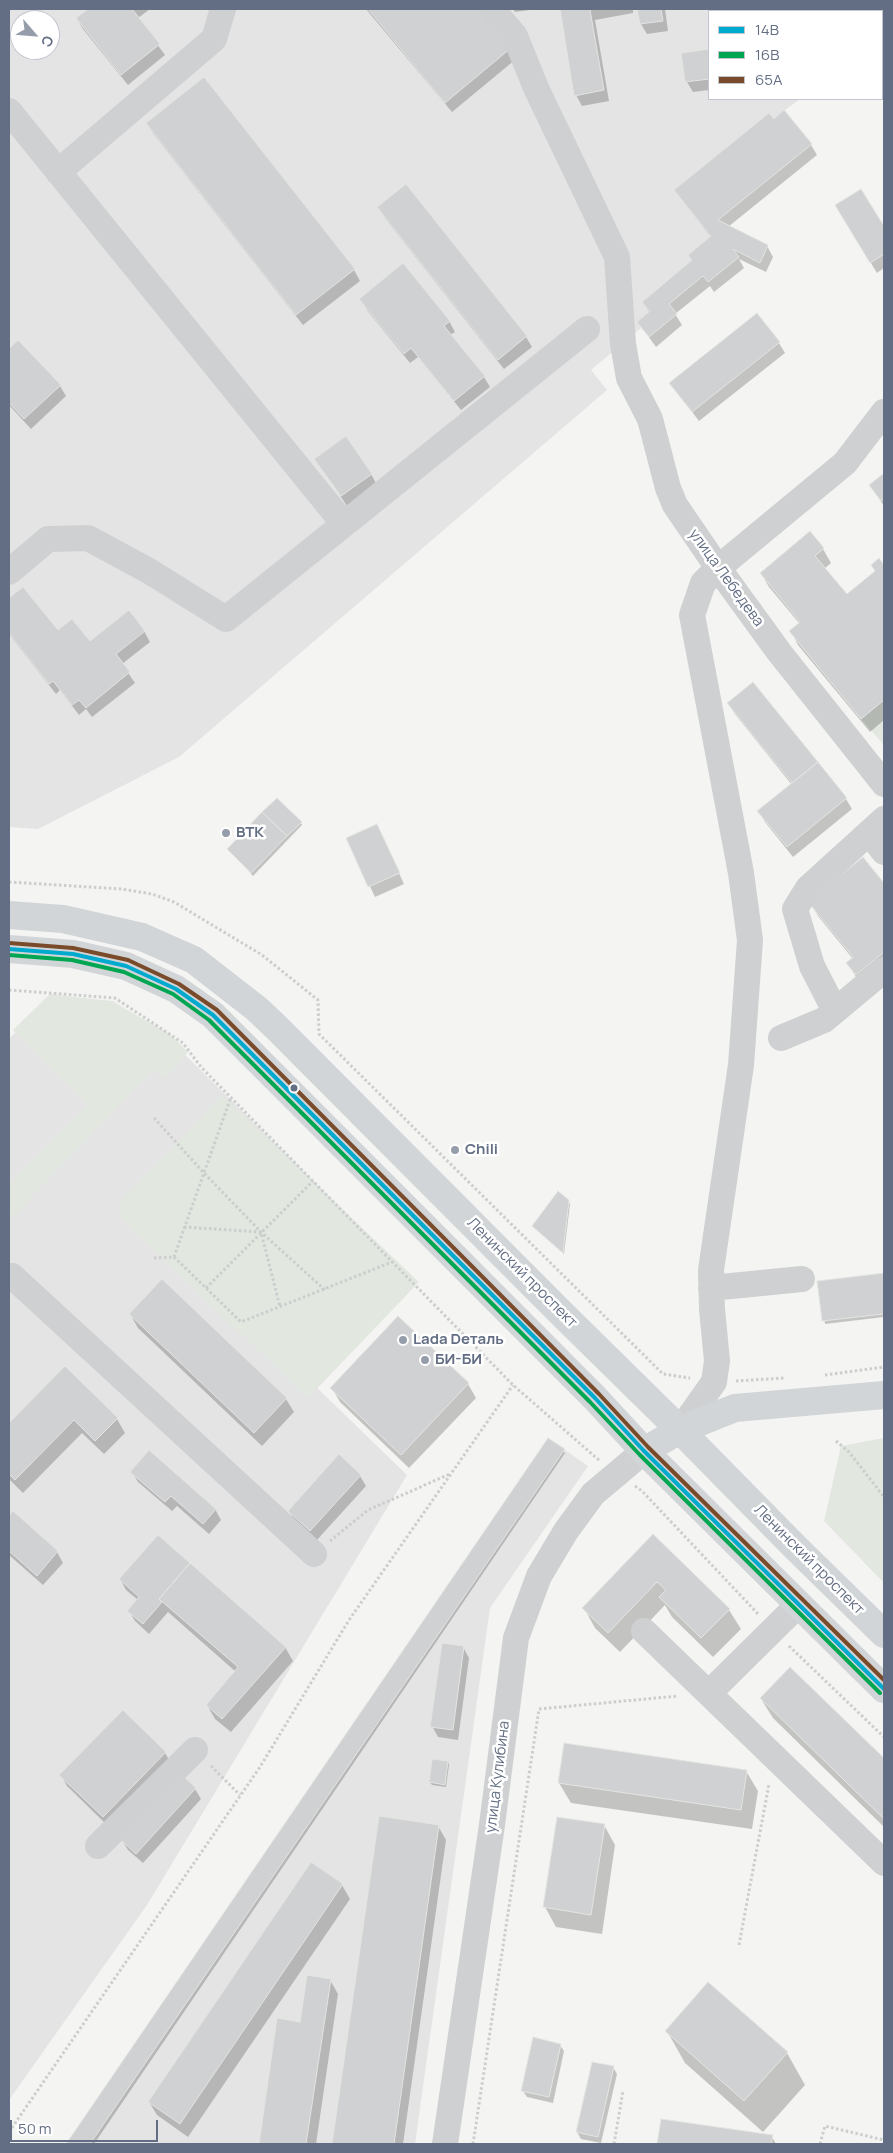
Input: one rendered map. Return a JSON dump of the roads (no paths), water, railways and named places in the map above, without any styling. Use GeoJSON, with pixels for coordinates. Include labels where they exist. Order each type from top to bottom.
{"type":"FeatureCollection","features":[{"type":"Feature","properties":{"kind":"main road","name":"Ленинский проспект"},"geometry":{"type":"LineString","coordinates":[[9,915],[63,919],[142,937],[194,960],[264,1016],[884,1634]]}},
{"type":"Feature","properties":{"kind":"main road"},"geometry":{"type":"LineString","coordinates":[[9,949],[73,954],[126,966],[176,989],[213,1015],[595,1398],[644,1451],[884,1689]]}},
{"type":"Feature","properties":{"kind":"main road"},"geometry":{"type":"LineString","coordinates":[[644,1451],[680,1430],[735,1408],[884,1395]]}},
{"type":"Feature","properties":{"kind":"street"},"geometry":{"type":"LineString","coordinates":[[58,172],[214,38],[223,9]]}},
{"type":"Feature","properties":{"kind":"street","name":"улица Лебедева"},"geometry":{"type":"LineString","coordinates":[[492,9],[515,36],[536,88],[617,257],[623,344],[629,378],[650,419],[668,488],[675,505],[718,568],[780,652],[884,784]]}},
{"type":"Feature","properties":{"kind":"street"},"geometry":{"type":"LineString","coordinates":[[9,110],[344,524]]}},
{"type":"Feature","properties":{"kind":"street"},"geometry":{"type":"LineString","coordinates":[[9,572],[48,539],[88,538],[149,571],[226,619],[587,329]]}},
{"type":"Feature","properties":{"kind":"street"},"geometry":{"type":"LineString","coordinates":[[680,1430],[714,1382],[717,1361],[711,1270],[744,1032],[750,940],[741,872],[692,615],[703,583],[718,568],[845,463],[884,412]]}},
{"type":"Feature","properties":{"kind":"street"},"geometry":{"type":"LineString","coordinates":[[835,1011],[812,966],[795,909],[808,888],[879,835]]}},
{"type":"Feature","properties":{"kind":"street"},"geometry":{"type":"LineString","coordinates":[[781,1038],[824,1020],[884,970]]}},
{"type":"Feature","properties":{"kind":"street"},"geometry":{"type":"LineString","coordinates":[[12,1276],[314,1554]]}},
{"type":"Feature","properties":{"kind":"street"},"geometry":{"type":"LineString","coordinates":[[711,1288],[802,1279]]}},
{"type":"Feature","properties":{"kind":"street","name":"улица Кулибина"},"geometry":{"type":"LineString","coordinates":[[445,2144],[492,1825],[516,1638],[538,1576],[561,1539],[593,1494],[644,1451]]}},
{"type":"Feature","properties":{"kind":"street"},"geometry":{"type":"LineString","coordinates":[[709,1693],[798,1605]]}},
{"type":"Feature","properties":{"kind":"street"},"geometry":{"type":"LineString","coordinates":[[644,1631],[884,1862]]}},
{"type":"Feature","properties":{"kind":"street"},"geometry":{"type":"LineString","coordinates":[[98,1846],[195,1750]]}},
{"type":"Feature","properties":{"kind":"place","name":"ВТК"},"geometry":{"type":"Point","coordinates":[226,833]}},
{"type":"Feature","properties":{"kind":"place","name":"Chili"},"geometry":{"type":"Point","coordinates":[455,1150]}},
{"type":"Feature","properties":{"kind":"place","name":"Lada Dеталь"},"geometry":{"type":"Point","coordinates":[403,1340]}},
{"type":"Feature","properties":{"kind":"place","name":"БИ-БИ"},"geometry":{"type":"Point","coordinates":[425,1360]}}]}
